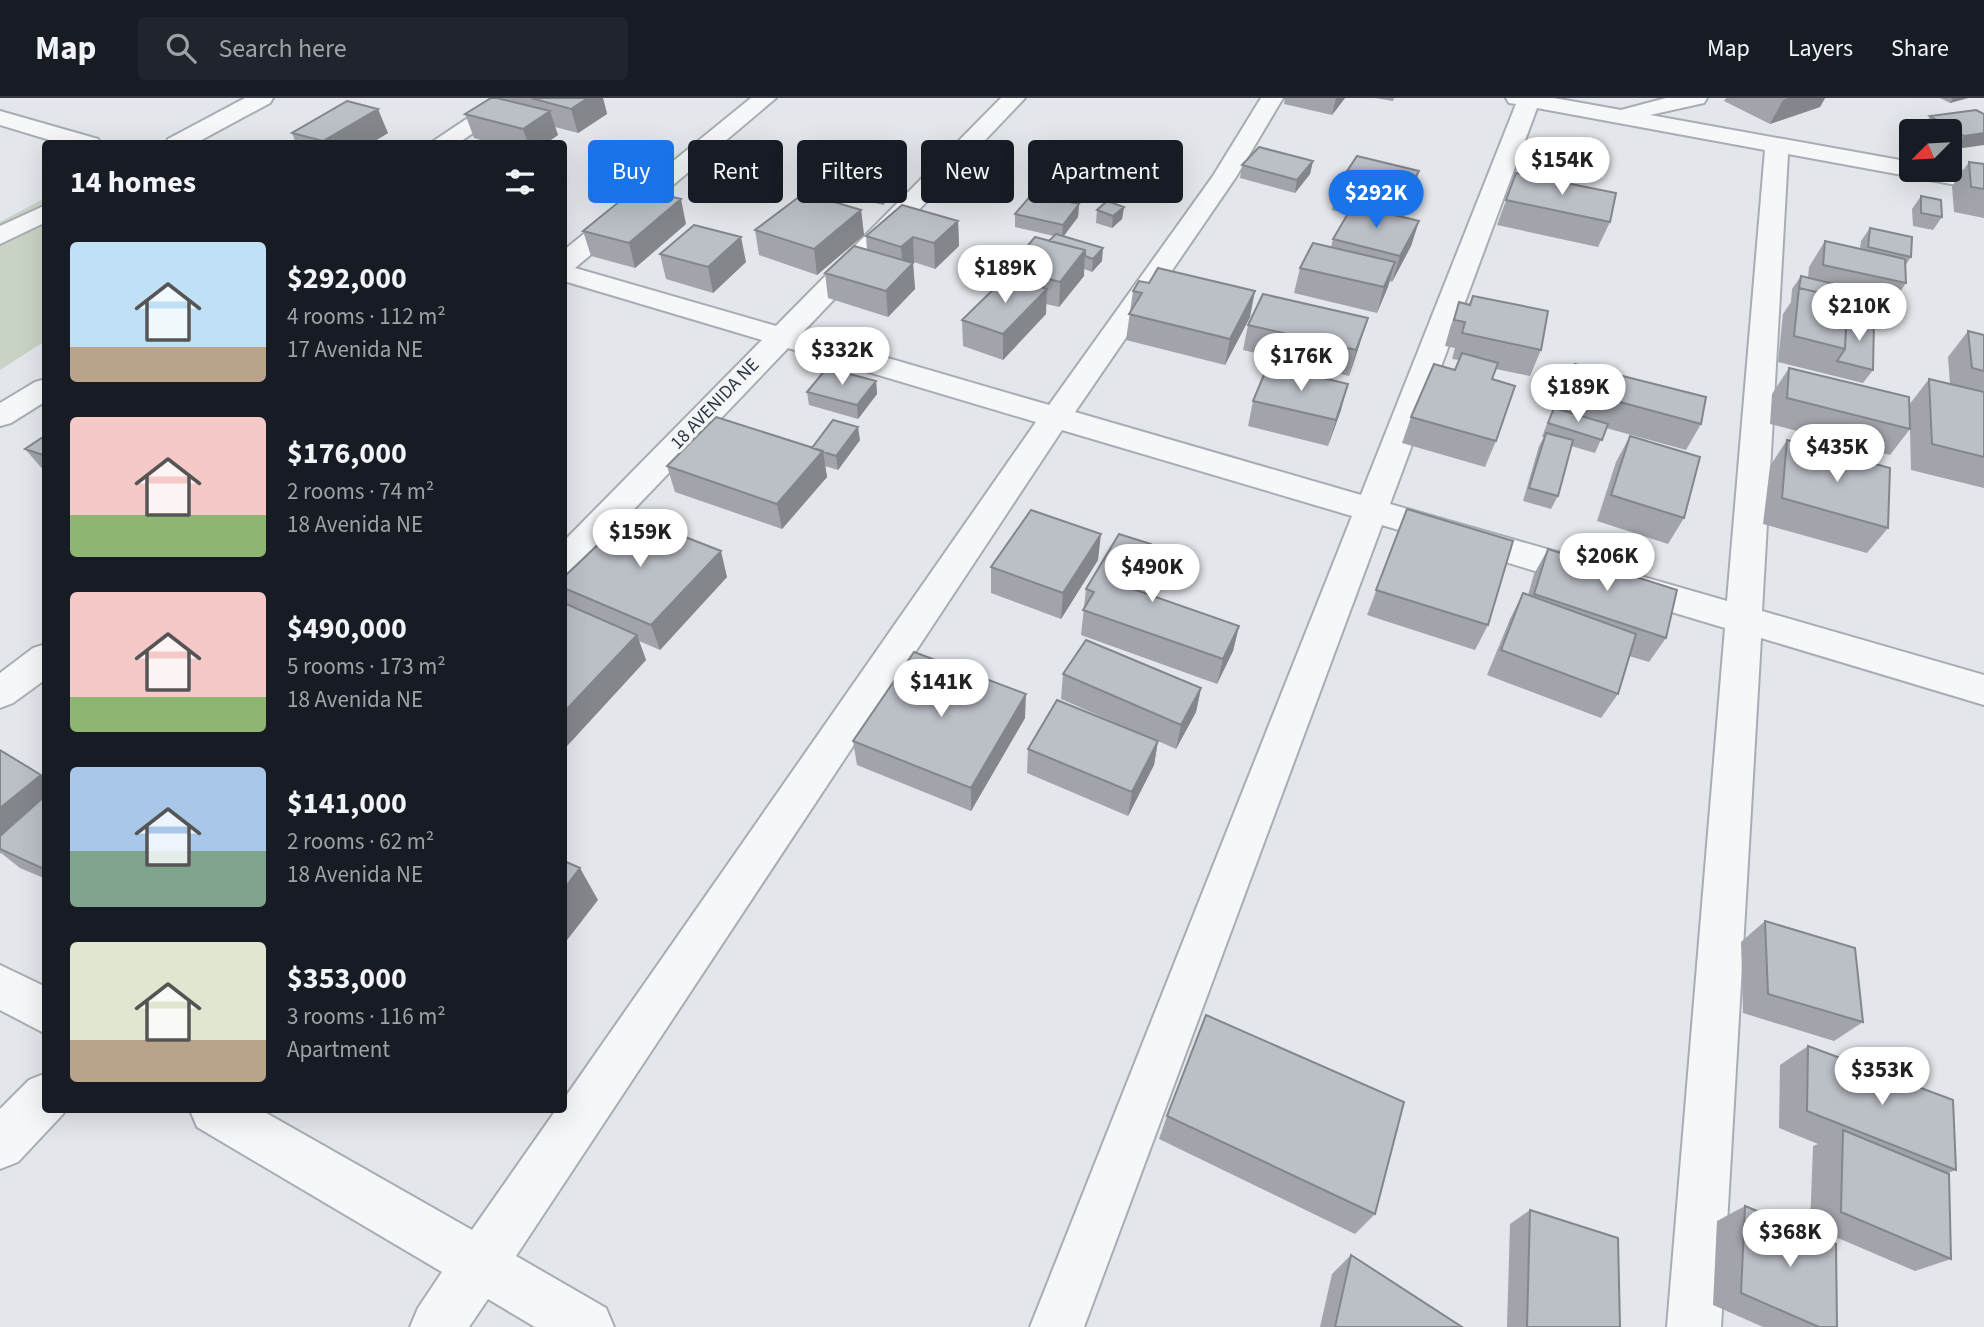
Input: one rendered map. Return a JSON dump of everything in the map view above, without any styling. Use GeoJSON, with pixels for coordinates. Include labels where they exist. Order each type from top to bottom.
{"type":"FeatureCollection","features":[{"type":"Feature","properties":{"kind":"street"},"geometry":{"type":"LineString","coordinates":[[183,140],[262,98]]}},
{"type":"Feature","properties":{"kind":"street"},"geometry":{"type":"LineString","coordinates":[[446,140],[513,98]]}},
{"type":"Feature","properties":{"kind":"street"},"geometry":{"type":"LineString","coordinates":[[567,260],[765,98]]}},
{"type":"Feature","properties":{"kind":"street","name":"18 AVENIDA NE"},"geometry":{"type":"LineString","coordinates":[[567,558],[1014,98]]}},
{"type":"Feature","properties":{"kind":"street"},"geometry":{"type":"LineString","coordinates":[[437,1327],[1055,418],[1224,177],[1272,98]]}},
{"type":"Feature","properties":{"kind":"street"},"geometry":{"type":"LineString","coordinates":[[1615,116],[1696,98]]}},
{"type":"Feature","properties":{"kind":"street"},"geometry":{"type":"LineString","coordinates":[[1057,1327],[1371,511],[1523,99],[1984,183]]}},
{"type":"Feature","properties":{"kind":"street"},"geometry":{"type":"LineString","coordinates":[[0,118],[76,140]]}},
{"type":"Feature","properties":{"kind":"street"},"geometry":{"type":"LineString","coordinates":[[1694,1327],[1777,146]]}},
{"type":"Feature","properties":{"kind":"street"},"geometry":{"type":"LineString","coordinates":[[0,236],[42,214]]}},
{"type":"Feature","properties":{"kind":"street"},"geometry":{"type":"LineString","coordinates":[[567,274],[1984,690]]}},
{"type":"Feature","properties":{"kind":"street"},"geometry":{"type":"LineString","coordinates":[[0,416],[42,390]]}},
{"type":"Feature","properties":{"kind":"street"},"geometry":{"type":"LineString","coordinates":[[0,693],[42,661]]}},
{"type":"Feature","properties":{"kind":"street"},"geometry":{"type":"LineString","coordinates":[[0,986],[42,1010]]}},
{"type":"Feature","properties":{"kind":"street"},"geometry":{"type":"LineString","coordinates":[[0,1144],[42,1101]]}},
{"type":"Feature","properties":{"kind":"street"},"geometry":{"type":"LineString","coordinates":[[219,1113],[587,1327]]}},
{"type":"Feature","properties":{"kind":"green space"},"geometry":{"type":"Polygon","coordinates":[[[42,200],[42,343],[0,370],[0,222],[42,200]]]}},
{"type":"Feature","properties":{"kind":"building"},"geometry":{"type":"Polygon","coordinates":[[[491,98],[550,111],[523,129],[465,114],[491,98]]]}},
{"type":"Feature","properties":{"kind":"building"},"geometry":{"type":"Polygon","coordinates":[[[531,98],[588,98],[571,109],[531,98]]]}},
{"type":"Feature","properties":{"kind":"building"},"geometry":{"type":"Polygon","coordinates":[[[347,101],[378,109],[325,140],[292,133],[347,101]]]}},
{"type":"Feature","properties":{"kind":"building"},"geometry":{"type":"Polygon","coordinates":[[[1976,110],[1984,114],[1984,133],[1964,136],[1962,119],[1935,119],[1930,116],[1976,110]]]}},
{"type":"Feature","properties":{"kind":"building"},"geometry":{"type":"Polygon","coordinates":[[[1259,147],[1313,161],[1297,180],[1242,165],[1259,147]]]}},
{"type":"Feature","properties":{"kind":"building"},"geometry":{"type":"Polygon","coordinates":[[[1357,156],[1419,171],[1401,201],[1338,185],[1357,156]]]}},
{"type":"Feature","properties":{"kind":"building"},"geometry":{"type":"Polygon","coordinates":[[[1969,162],[1984,164],[1984,189],[1971,187],[1969,162]]]}},
{"type":"Feature","properties":{"kind":"building"},"geometry":{"type":"Polygon","coordinates":[[[1516,173],[1616,193],[1610,222],[1506,200],[1516,173]]]}},
{"type":"Feature","properties":{"kind":"building"},"geometry":{"type":"Polygon","coordinates":[[[1921,196],[1941,200],[1942,217],[1921,213],[1921,196]]]}},
{"type":"Feature","properties":{"kind":"building"},"geometry":{"type":"Polygon","coordinates":[[[674,197],[681,199],[629,243],[583,231],[618,203],[674,203],[674,197]]]}},
{"type":"Feature","properties":{"kind":"building"},"geometry":{"type":"Polygon","coordinates":[[[797,198],[797,203],[838,203],[861,210],[814,249],[755,230],[797,198]]]}},
{"type":"Feature","properties":{"kind":"building"},"geometry":{"type":"Polygon","coordinates":[[[1028,199],[1028,203],[1079,204],[1063,225],[1015,214],[1028,199]]]}},
{"type":"Feature","properties":{"kind":"building"},"geometry":{"type":"Polygon","coordinates":[[[1105,203],[1124,207],[1113,216],[1097,210],[1105,203]]]}},
{"type":"Feature","properties":{"kind":"building"},"geometry":{"type":"Polygon","coordinates":[[[902,205],[958,221],[934,243],[913,237],[901,247],[866,236],[902,205]]]}},
{"type":"Feature","properties":{"kind":"building"},"geometry":{"type":"Polygon","coordinates":[[[1353,205],[1419,221],[1400,256],[1333,239],[1353,205]]]}},
{"type":"Feature","properties":{"kind":"building"},"geometry":{"type":"Polygon","coordinates":[[[694,225],[741,237],[708,267],[660,254],[694,225]]]}},
{"type":"Feature","properties":{"kind":"building"},"geometry":{"type":"Polygon","coordinates":[[[1870,228],[1912,237],[1911,257],[1868,247],[1870,228]]]}},
{"type":"Feature","properties":{"kind":"building"},"geometry":{"type":"Polygon","coordinates":[[[1056,234],[1103,248],[1093,259],[1085,256],[1085,250],[1049,241],[1056,234]]]}},
{"type":"Feature","properties":{"kind":"building"},"geometry":{"type":"Polygon","coordinates":[[[1035,237],[1085,250],[1060,282],[1009,268],[1035,237]]]}},
{"type":"Feature","properties":{"kind":"building"},"geometry":{"type":"Polygon","coordinates":[[[1825,241],[1905,259],[1906,283],[1823,265],[1825,241]]]}},
{"type":"Feature","properties":{"kind":"building"},"geometry":{"type":"Polygon","coordinates":[[[1313,243],[1395,262],[1384,287],[1300,268],[1313,243]]]}},
{"type":"Feature","properties":{"kind":"building"},"geometry":{"type":"Polygon","coordinates":[[[854,246],[913,263],[886,291],[825,273],[854,246]]]}},
{"type":"Feature","properties":{"kind":"building"},"geometry":{"type":"Polygon","coordinates":[[[1158,268],[1255,291],[1230,339],[1129,314],[1142,293],[1133,291],[1139,281],[1149,283],[1158,268]]]}},
{"type":"Feature","properties":{"kind":"building"},"geometry":{"type":"Polygon","coordinates":[[[1007,276],[1047,289],[1003,334],[962,320],[1007,276]]]}},
{"type":"Feature","properties":{"kind":"building"},"geometry":{"type":"Polygon","coordinates":[[[1801,276],[1867,292],[1865,309],[1847,305],[1847,299],[1799,288],[1801,276]]]}},
{"type":"Feature","properties":{"kind":"building"},"geometry":{"type":"Polygon","coordinates":[[[1799,288],[1847,299],[1845,349],[1794,336],[1799,288]]]}},
{"type":"Feature","properties":{"kind":"building"},"geometry":{"type":"Polygon","coordinates":[[[1263,294],[1368,318],[1356,350],[1248,325],[1263,294]]]}},
{"type":"Feature","properties":{"kind":"building"},"geometry":{"type":"Polygon","coordinates":[[[1473,296],[1548,311],[1541,350],[1462,333],[1465,322],[1454,320],[1459,302],[1470,305],[1473,296]]]}},
{"type":"Feature","properties":{"kind":"building"},"geometry":{"type":"Polygon","coordinates":[[[1847,314],[1874,320],[1873,370],[1837,361],[1845,349],[1847,314]]]}},
{"type":"Feature","properties":{"kind":"building"},"geometry":{"type":"Polygon","coordinates":[[[1968,331],[1984,335],[1984,371],[1972,368],[1968,331]]]}},
{"type":"Feature","properties":{"kind":"building"},"geometry":{"type":"Polygon","coordinates":[[[1462,353],[1498,363],[1492,379],[1515,386],[1496,441],[1411,417],[1434,364],[1455,370],[1462,353]]]}},
{"type":"Feature","properties":{"kind":"building"},"geometry":{"type":"Polygon","coordinates":[[[1575,364],[1706,397],[1701,424],[1568,388],[1575,364]]]}},
{"type":"Feature","properties":{"kind":"building"},"geometry":{"type":"Polygon","coordinates":[[[1268,365],[1348,384],[1336,420],[1253,401],[1268,365]]]}},
{"type":"Feature","properties":{"kind":"building"},"geometry":{"type":"Polygon","coordinates":[[[827,368],[876,381],[857,405],[807,392],[827,368]]]}},
{"type":"Feature","properties":{"kind":"building"},"geometry":{"type":"Polygon","coordinates":[[[1789,368],[1909,397],[1910,429],[1787,398],[1789,368]]]}},
{"type":"Feature","properties":{"kind":"building"},"geometry":{"type":"Polygon","coordinates":[[[1929,379],[1984,392],[1984,457],[1932,444],[1929,379]]]}},
{"type":"Feature","properties":{"kind":"building"},"geometry":{"type":"Polygon","coordinates":[[[1554,408],[1608,424],[1602,440],[1548,423],[1554,408]]]}},
{"type":"Feature","properties":{"kind":"building"},"geometry":{"type":"Polygon","coordinates":[[[716,417],[823,451],[777,504],[667,466],[716,417]]]}},
{"type":"Feature","properties":{"kind":"building"},"geometry":{"type":"Polygon","coordinates":[[[833,420],[858,427],[836,456],[812,448],[833,420]]]}},
{"type":"Feature","properties":{"kind":"building"},"geometry":{"type":"Polygon","coordinates":[[[1546,433],[1573,440],[1558,496],[1529,488],[1546,433]]]}},
{"type":"Feature","properties":{"kind":"building"},"geometry":{"type":"Polygon","coordinates":[[[1630,436],[1700,457],[1684,518],[1611,495],[1630,436]]]}},
{"type":"Feature","properties":{"kind":"building"},"geometry":{"type":"Polygon","coordinates":[[[42,438],[42,455],[25,449],[42,438]]]}},
{"type":"Feature","properties":{"kind":"building"},"geometry":{"type":"Polygon","coordinates":[[[1787,440],[1890,468],[1888,528],[1782,498],[1787,440]]]}},
{"type":"Feature","properties":{"kind":"building"},"geometry":{"type":"Polygon","coordinates":[[[1407,509],[1513,541],[1488,625],[1376,590],[1407,509]]]}},
{"type":"Feature","properties":{"kind":"building"},"geometry":{"type":"Polygon","coordinates":[[[1031,510],[1101,534],[1063,593],[991,567],[1031,510]]]}},
{"type":"Feature","properties":{"kind":"building"},"geometry":{"type":"Polygon","coordinates":[[[629,515],[721,551],[651,625],[567,589],[567,574],[629,515]]]}},
{"type":"Feature","properties":{"kind":"building"},"geometry":{"type":"Polygon","coordinates":[[[1119,534],[1151,544],[1127,587],[1239,626],[1223,659],[1083,610],[1094,592],[1086,589],[1119,534]]]}},
{"type":"Feature","properties":{"kind":"building"},"geometry":{"type":"Polygon","coordinates":[[[1548,549],[1677,590],[1666,638],[1534,594],[1548,549]]]}},
{"type":"Feature","properties":{"kind":"building"},"geometry":{"type":"Polygon","coordinates":[[[1523,593],[1636,634],[1618,694],[1501,650],[1523,593]]]}},
{"type":"Feature","properties":{"kind":"building"},"geometry":{"type":"Polygon","coordinates":[[[567,604],[637,635],[567,709],[567,604]]]}},
{"type":"Feature","properties":{"kind":"building"},"geometry":{"type":"Polygon","coordinates":[[[1086,640],[1201,688],[1181,725],[1063,674],[1086,640]]]}},
{"type":"Feature","properties":{"kind":"building"},"geometry":{"type":"Polygon","coordinates":[[[914,652],[1026,694],[971,788],[853,741],[914,652]]]}},
{"type":"Feature","properties":{"kind":"building"},"geometry":{"type":"Polygon","coordinates":[[[1057,700],[1158,741],[1132,792],[1028,749],[1057,700]]]}},
{"type":"Feature","properties":{"kind":"building"},"geometry":{"type":"Polygon","coordinates":[[[0,750],[41,775],[0,808],[0,750]]]}},
{"type":"Feature","properties":{"kind":"building"},"geometry":{"type":"Polygon","coordinates":[[[42,799],[42,868],[0,849],[0,836],[42,799]]]}},
{"type":"Feature","properties":{"kind":"building"},"geometry":{"type":"Polygon","coordinates":[[[567,862],[580,868],[567,885],[567,862]]]}},
{"type":"Feature","properties":{"kind":"building"},"geometry":{"type":"Polygon","coordinates":[[[1765,921],[1855,948],[1863,1022],[1768,994],[1765,921]]]}},
{"type":"Feature","properties":{"kind":"building"},"geometry":{"type":"Polygon","coordinates":[[[1206,1015],[1404,1102],[1375,1214],[1167,1116],[1206,1015]]]}},
{"type":"Feature","properties":{"kind":"building"},"geometry":{"type":"Polygon","coordinates":[[[1808,1046],[1953,1100],[1956,1170],[1807,1111],[1808,1046]]]}},
{"type":"Feature","properties":{"kind":"building"},"geometry":{"type":"Polygon","coordinates":[[[1843,1130],[1949,1174],[1951,1259],[1841,1212],[1843,1130]]]}},
{"type":"Feature","properties":{"kind":"building"},"geometry":{"type":"Polygon","coordinates":[[[1745,1206],[1836,1244],[1837,1327],[1819,1327],[1741,1293],[1745,1206]]]}},
{"type":"Feature","properties":{"kind":"building"},"geometry":{"type":"Polygon","coordinates":[[[1530,1210],[1618,1238],[1620,1327],[1527,1327],[1530,1210]]]}},
{"type":"Feature","properties":{"kind":"building"},"geometry":{"type":"Polygon","coordinates":[[[1351,1255],[1462,1327],[1335,1327],[1351,1255]]]}}]}
